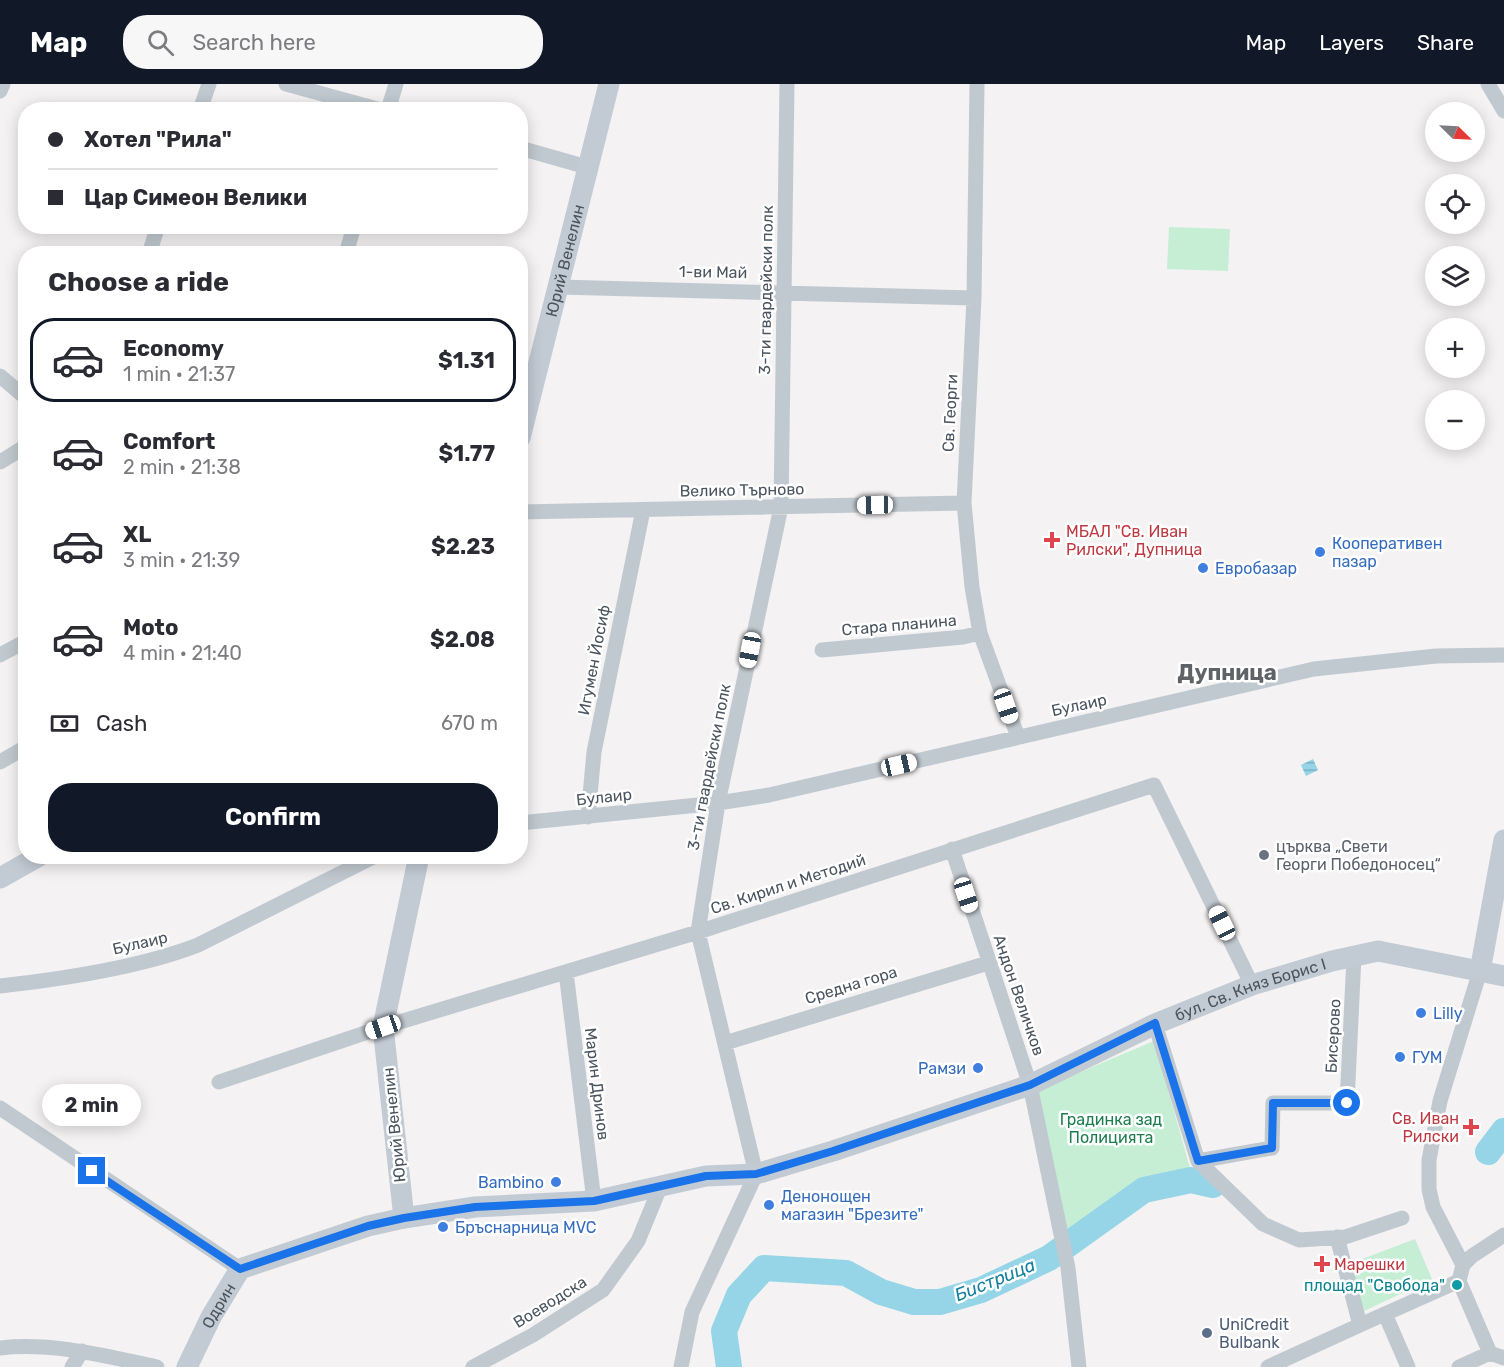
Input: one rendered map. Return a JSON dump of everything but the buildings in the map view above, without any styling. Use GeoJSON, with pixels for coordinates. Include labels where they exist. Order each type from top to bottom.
{"type":"FeatureCollection","features":[{"type":"Feature","properties":{"kind":"street"},"geometry":{"type":"LineString","coordinates":[[0,91],[3,84]]}},
{"type":"Feature","properties":{"kind":"street"},"geometry":{"type":"LineString","coordinates":[[203,102],[209,84]]}},
{"type":"Feature","properties":{"kind":"street"},"geometry":{"type":"LineString","coordinates":[[286,84],[352,102]]}},
{"type":"Feature","properties":{"kind":"street"},"geometry":{"type":"LineString","coordinates":[[390,102],[396,84]]}},
{"type":"Feature","properties":{"kind":"street","name":"Юрий Венелин"},"geometry":{"type":"LineString","coordinates":[[528,390],[559,287],[609,84]]}},
{"type":"Feature","properties":{"kind":"street","name":"3-ти гвардейски полк"},"geometry":{"type":"LineString","coordinates":[[756,1174],[698,933],[718,802],[781,507],[787,84]]}},
{"type":"Feature","properties":{"kind":"street","name":"Св. Георги"},"geometry":{"type":"LineString","coordinates":[[977,84],[974,298],[964,503],[972,587],[980,633],[1018,737]]}},
{"type":"Feature","properties":{"kind":"street"},"geometry":{"type":"LineString","coordinates":[[1488,84],[1504,111]]}},
{"type":"Feature","properties":{"kind":"street"},"geometry":{"type":"LineString","coordinates":[[528,150],[587,167]]}},
{"type":"Feature","properties":{"kind":"street","name":"1-ви Май"},"geometry":{"type":"LineString","coordinates":[[559,287],[974,298]]}},
{"type":"Feature","properties":{"kind":"street"},"geometry":{"type":"LineString","coordinates":[[0,376],[18,391]]}},
{"type":"Feature","properties":{"kind":"street"},"geometry":{"type":"LineString","coordinates":[[0,462],[18,451]]}},
{"type":"Feature","properties":{"kind":"street","name":"Велико Търново"},"geometry":{"type":"LineString","coordinates":[[528,512],[964,503]]}},
{"type":"Feature","properties":{"kind":"street","name":"Игумен Йосиф"},"geometry":{"type":"LineString","coordinates":[[588,817],[594,752],[643,510]]}},
{"type":"Feature","properties":{"kind":"street","name":"Стара планина"},"geometry":{"type":"LineString","coordinates":[[822,650],[963,637],[980,633]]}},
{"type":"Feature","properties":{"kind":"street"},"geometry":{"type":"LineString","coordinates":[[0,655],[18,646]]}},
{"type":"Feature","properties":{"kind":"street","name":"Булаир"},"geometry":{"type":"LineString","coordinates":[[528,822],[718,802],[791,790],[1314,669],[1436,656],[1504,655]]}},
{"type":"Feature","properties":{"kind":"street"},"geometry":{"type":"LineString","coordinates":[[0,762],[18,752]]}},
{"type":"Feature","properties":{"kind":"street","name":"Св. Кирил и Методий"},"geometry":{"type":"LineString","coordinates":[[219,1082],[383,1027],[698,933],[1154,785],[1252,985]]}},
{"type":"Feature","properties":{"kind":"street"},"geometry":{"type":"LineString","coordinates":[[1459,1367],[1497,1355],[1433,1207],[1429,1189],[1429,1160],[1440,1101],[1480,971],[1504,840]]}},
{"type":"Feature","properties":{"kind":"street","name":"Андон Величков"},"geometry":{"type":"LineString","coordinates":[[952,849],[1030,1085],[1068,1268],[1079,1367]]}},
{"type":"Feature","properties":{"kind":"street"},"geometry":{"type":"LineString","coordinates":[[0,878],[25,864]]}},
{"type":"Feature","properties":{"kind":"street","name":"Булаир"},"geometry":{"type":"LineString","coordinates":[[0,986],[171,956],[198,945],[359,864]]}},
{"type":"Feature","properties":{"kind":"street","name":"Юрий Венелин"},"geometry":{"type":"LineString","coordinates":[[404,1218],[383,1027],[417,864]]}},
{"type":"Feature","properties":{"kind":"street","name":"бул. Св. Княз Борис I"},"geometry":{"type":"LineString","coordinates":[[404,1218],[475,1207],[594,1201],[706,1176],[756,1174],[833,1151],[1030,1085],[1155,1023],[1252,985],[1354,956],[1378,951],[1504,976]]}},
{"type":"Feature","properties":{"kind":"street","name":"Бисерово"},"geometry":{"type":"LineString","coordinates":[[1198,1161],[1272,1148],[1273,1103],[1347,1103],[1354,956]]}},
{"type":"Feature","properties":{"kind":"street","name":"Средна гора"},"geometry":{"type":"LineString","coordinates":[[725,1043],[988,963]]}},
{"type":"Feature","properties":{"kind":"street","name":"Марин Дринов"},"geometry":{"type":"LineString","coordinates":[[566,972],[594,1201]]}},
{"type":"Feature","properties":{"kind":"street"},"geometry":{"type":"LineString","coordinates":[[1155,1023],[1198,1161],[1263,1224],[1299,1240],[1345,1237],[1402,1218]]}},
{"type":"Feature","properties":{"kind":"street"},"geometry":{"type":"LineString","coordinates":[[0,1108],[240,1269]]}},
{"type":"Feature","properties":{"kind":"street"},"geometry":{"type":"LineString","coordinates":[[681,1367],[692,1312],[756,1174]]}},
{"type":"Feature","properties":{"kind":"street","name":"Воеводска"},"geometry":{"type":"LineString","coordinates":[[473,1367],[532,1335],[603,1290],[638,1241],[661,1185]]}},
{"type":"Feature","properties":{"kind":"street","name":"Одрин"},"geometry":{"type":"LineString","coordinates":[[187,1367],[211,1317],[240,1269],[368,1226],[404,1218]]}},
{"type":"Feature","properties":{"kind":"street"},"geometry":{"type":"LineString","coordinates":[[1268,1367],[1385,1314],[1461,1273],[1472,1256],[1504,1235]]}},
{"type":"Feature","properties":{"kind":"street"},"geometry":{"type":"LineString","coordinates":[[1337,1237],[1360,1325]]}},
{"type":"Feature","properties":{"kind":"street"},"geometry":{"type":"LineString","coordinates":[[1385,1314],[1408,1367]]}},
{"type":"Feature","properties":{"kind":"street"},"geometry":{"type":"LineString","coordinates":[[0,1348],[13,1346],[82,1351],[157,1367]]}},
{"type":"Feature","properties":{"kind":"street"},"geometry":{"type":"LineString","coordinates":[[72,1367],[82,1351]]}},
{"type":"Feature","properties":{"kind":"green space"},"geometry":{"type":"Polygon","coordinates":[[[1169,227],[1230,229],[1228,271],[1167,269],[1169,227]]]}},
{"type":"Feature","properties":{"kind":"green space","name":"Градинка зад Полицията"},"geometry":{"type":"Polygon","coordinates":[[[1154,1041],[1192,1175],[1131,1188],[1108,1210],[1068,1237],[1038,1090],[1154,1041]]]}},
{"type":"Feature","properties":{"kind":"green space"},"geometry":{"type":"Polygon","coordinates":[[[1415,1239],[1432,1279],[1364,1311],[1349,1264],[1415,1239]]]}},
{"type":"Feature","properties":{"kind":"water"},"geometry":{"type":"Polygon","coordinates":[[[1313,759],[1318,770],[1306,776],[1301,765],[1313,759]]]}},
{"type":"Feature","properties":{"kind":"waterway","name":"Бистрица"},"geometry":{"type":"LineString","coordinates":[[1488,1152],[1504,1131]]}},
{"type":"Feature","properties":{"kind":"waterway","name":"Бистрица"},"geometry":{"type":"LineString","coordinates":[[729,1367],[724,1331],[739,1295],[764,1268],[846,1273],[881,1292],[914,1302],[940,1302],[981,1290],[1049,1258],[1144,1190],[1191,1180],[1213,1185]]}},
{"type":"Feature","properties":{"kind":"place","name":"МБАЛ \"Св. Иван Рилски\", Дупница"},"geometry":{"type":"Point","coordinates":[1052,540]}},
{"type":"Feature","properties":{"kind":"place","name":"Кооперативен пазар"},"geometry":{"type":"Point","coordinates":[1320,552]}},
{"type":"Feature","properties":{"kind":"place","name":"Евробазар"},"geometry":{"type":"Point","coordinates":[1203,568]}},
{"type":"Feature","properties":{"kind":"place","name":"църква „Свети Георги Победоносец“"},"geometry":{"type":"Point","coordinates":[1264,855]}},
{"type":"Feature","properties":{"kind":"place","name":"Lilly"},"geometry":{"type":"Point","coordinates":[1421,1013]}},
{"type":"Feature","properties":{"kind":"place","name":"ГУМ"},"geometry":{"type":"Point","coordinates":[1400,1057]}},
{"type":"Feature","properties":{"kind":"place","name":"Рамзи"},"geometry":{"type":"Point","coordinates":[978,1068]}},
{"type":"Feature","properties":{"kind":"place","name":"Св. Иван Рилски"},"geometry":{"type":"Point","coordinates":[1471,1127]}},
{"type":"Feature","properties":{"kind":"place","name":"Bambino"},"geometry":{"type":"Point","coordinates":[556,1182]}},
{"type":"Feature","properties":{"kind":"place","name":"Денонощен магазин \"Брезите\""},"geometry":{"type":"Point","coordinates":[769,1205]}},
{"type":"Feature","properties":{"kind":"place","name":"Бръснарница MVC"},"geometry":{"type":"Point","coordinates":[443,1227]}},
{"type":"Feature","properties":{"kind":"place","name":"Марешки"},"geometry":{"type":"Point","coordinates":[1322,1264]}},
{"type":"Feature","properties":{"kind":"place","name":"площад \"Свобода\""},"geometry":{"type":"Point","coordinates":[1457,1285]}},
{"type":"Feature","properties":{"kind":"place","name":"UniCredit Bulbank"},"geometry":{"type":"Point","coordinates":[1207,1333]}},
{"type":"Feature","properties":{"kind":"district","name":"Дупница"},"geometry":{"type":"Point","coordinates":[1227,672]}},
{"type":"Feature","properties":{"kind":"route"},"geometry":{"type":"LineString","coordinates":[[92,1171],[240,1269],[368,1226],[404,1218],[475,1207],[594,1201],[706,1176],[756,1174],[833,1151],[1030,1085],[1155,1023],[1198,1161],[1272,1148],[1273,1103],[1347,1103]]}}]}
